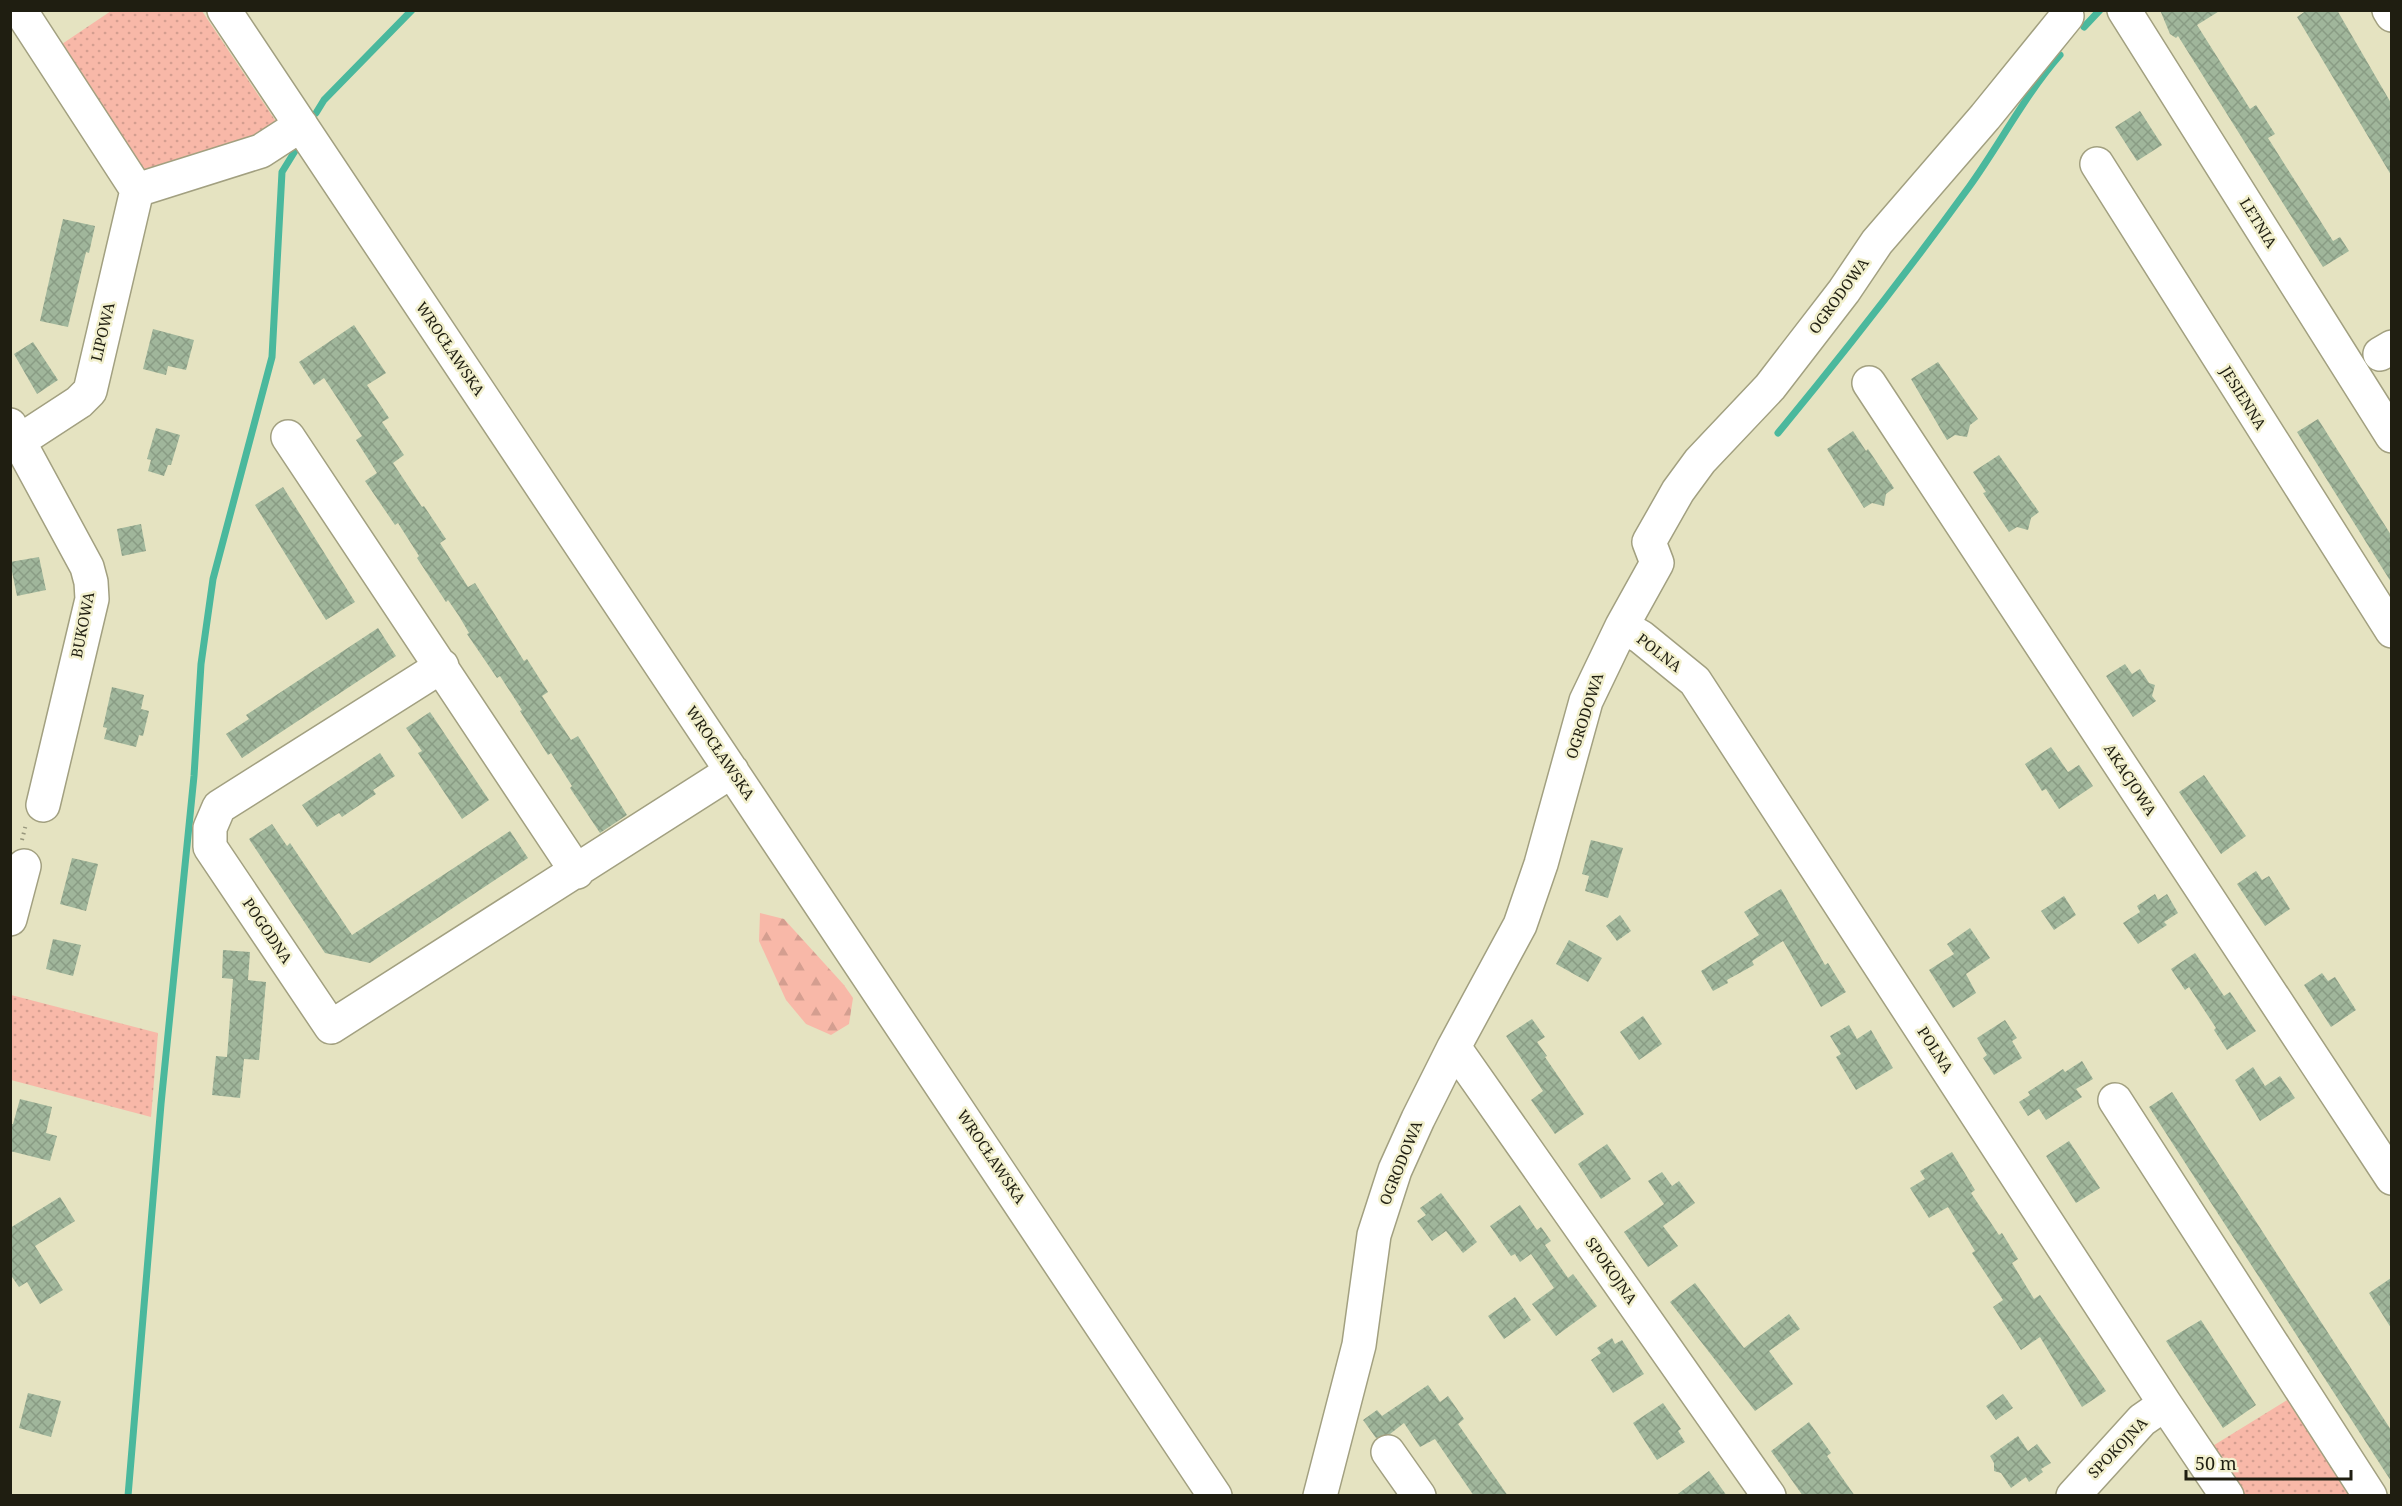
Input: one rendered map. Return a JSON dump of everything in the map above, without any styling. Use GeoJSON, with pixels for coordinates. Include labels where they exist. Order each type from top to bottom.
{"type":"FeatureCollection","features":[{"type":"Feature","properties":{"kind":"street"},"geometry":{"type":"LineString","coordinates":[[20,10],[137,190],[261,152],[301,125]]}},
{"type":"Feature","properties":{"kind":"street","name":"WROCŁAWSKA"},"geometry":{"type":"LineString","coordinates":[[224,10],[1215,1496]]}},
{"type":"Feature","properties":{"kind":"street","name":"LETNIA"},"geometry":{"type":"LineString","coordinates":[[2124,10],[2391,436]]}},
{"type":"Feature","properties":{"kind":"street"},"geometry":{"type":"LineString","coordinates":[[2389,10],[2391,15]]}},
{"type":"Feature","properties":{"kind":"street","name":"OGRODOWA"},"geometry":{"type":"LineString","coordinates":[[1320,1496],[1359,1345],[1374,1235],[1395,1170],[1454,1047],[1520,925],[1541,864],[1586,701],[1622,626],[1657,562],[1649,542],[1678,491],[1700,461],[1770,387],[1844,291],[1895,219],[1985,117],[2067,16]]}},
{"type":"Feature","properties":{"kind":"street","name":"JESIENNA"},"geometry":{"type":"LineString","coordinates":[[2097,164],[2391,631]]}},
{"type":"Feature","properties":{"kind":"street","name":"LIPOWA"},"geometry":{"type":"LineString","coordinates":[[14,437],[79,402],[90,391],[137,190]]}},
{"type":"Feature","properties":{"kind":"street","name":"AKACJOWA"},"geometry":{"type":"LineString","coordinates":[[1869,383],[2391,1178]]}},
{"type":"Feature","properties":{"kind":"street","name":"BUKOWA"},"geometry":{"type":"LineString","coordinates":[[14,437],[87,567],[91,582],[92,599],[44,805]]}},
{"type":"Feature","properties":{"kind":"street"},"geometry":{"type":"LineString","coordinates":[[288,437],[577,872]]}},
{"type":"Feature","properties":{"kind":"street","name":"POLNA"},"geometry":{"type":"LineString","coordinates":[[1622,626],[1641,638],[1695,681],[2227,1496]]}},
{"type":"Feature","properties":{"kind":"street","name":"POGODNA"},"geometry":{"type":"LineString","coordinates":[[442,666],[219,807],[210,828],[210,847],[331,1027],[732,771]]}},
{"type":"Feature","properties":{"kind":"street"},"geometry":{"type":"LineString","coordinates":[[10,919],[24,866]]}},
{"type":"Feature","properties":{"kind":"street","name":"SPOKOJNA"},"geometry":{"type":"LineString","coordinates":[[1454,1047],[1768,1496]]}},
{"type":"Feature","properties":{"kind":"street"},"geometry":{"type":"LineString","coordinates":[[2115,1100],[2370,1496]]}},
{"type":"Feature","properties":{"kind":"street","name":"SPOKOJNA"},"geometry":{"type":"LineString","coordinates":[[2073,1496],[2142,1420],[2165,1404]]}},
{"type":"Feature","properties":{"kind":"street"},"geometry":{"type":"LineString","coordinates":[[1388,1452],[1419,1496]]}},
{"type":"Feature","properties":{"kind":"green space"},"geometry":{"type":"Polygon","coordinates":[[[111,11],[202,11],[279,126],[255,141],[144,178],[62,44],[111,11]]]}},
{"type":"Feature","properties":{"kind":"green space"},"geometry":{"type":"Polygon","coordinates":[[[760,913],[784,919],[844,985],[853,998],[849,1024],[831,1035],[806,1024],[786,1000],[759,941],[760,913]]]}},
{"type":"Feature","properties":{"kind":"green space"},"geometry":{"type":"Polygon","coordinates":[[[11,995],[158,1033],[151,1117],[11,1080],[11,995]]]}},
{"type":"Feature","properties":{"kind":"green space"},"geometry":{"type":"Polygon","coordinates":[[[2292,1397],[2352,1491],[2345,1496],[2243,1495],[2211,1447],[2292,1397]]]}},
{"type":"Feature","properties":{"kind":"building"},"geometry":{"type":"Polygon","coordinates":[[[2160,10],[2221,10],[2197,25],[2250,109],[2256,105],[2275,134],[2268,138],[2333,241],[2340,237],[2349,251],[2323,267],[2178,36],[2176,38],[2170,34],[2160,10]]]}},
{"type":"Feature","properties":{"kind":"building"},"geometry":{"type":"Polygon","coordinates":[[[2307,10],[2337,10],[2391,103],[2391,175],[2297,17],[2307,10]]]}},
{"type":"Feature","properties":{"kind":"building"},"geometry":{"type":"Polygon","coordinates":[[[2140,111],[2162,145],[2137,161],[2115,127],[2140,111]]]}},
{"type":"Feature","properties":{"kind":"building"},"geometry":{"type":"Polygon","coordinates":[[[63,219],[95,226],[89,253],[86,252],[68,327],[40,321],[63,219]]]}},
{"type":"Feature","properties":{"kind":"building"},"geometry":{"type":"Polygon","coordinates":[[[354,325],[386,373],[367,385],[389,418],[382,422],[404,455],[393,463],[446,539],[440,543],[468,587],[475,583],[524,661],[527,659],[548,692],[542,696],[571,740],[578,736],[627,815],[600,833],[570,788],[572,786],[551,753],[548,755],[500,676],[497,678],[467,634],[469,633],[459,616],[448,600],[446,602],[417,558],[419,556],[398,523],[395,525],[365,481],[377,473],[356,440],[362,436],[324,378],[314,385],[299,362],[354,325]]]}},
{"type":"Feature","properties":{"kind":"building"},"geometry":{"type":"Polygon","coordinates":[[[153,329],[194,340],[186,370],[168,366],[166,375],[143,369],[153,329]]]}},
{"type":"Feature","properties":{"kind":"building"},"geometry":{"type":"Polygon","coordinates":[[[33,342],[58,380],[37,394],[14,354],[33,342]]]}},
{"type":"Feature","properties":{"kind":"building"},"geometry":{"type":"Polygon","coordinates":[[[1938,362],[1978,419],[1970,425],[1967,437],[1955,435],[1947,440],[1911,379],[1938,362]]]}},
{"type":"Feature","properties":{"kind":"building"},"geometry":{"type":"Polygon","coordinates":[[[2318,419],[2391,535],[2391,582],[2297,432],[2318,419]]]}},
{"type":"Feature","properties":{"kind":"building"},"geometry":{"type":"Polygon","coordinates":[[[156,428],[180,435],[171,465],[168,465],[164,476],[148,471],[151,460],[147,459],[156,428]]]}},
{"type":"Feature","properties":{"kind":"building"},"geometry":{"type":"Polygon","coordinates":[[[1853,431],[1894,488],[1886,494],[1884,506],[1872,503],[1864,508],[1827,449],[1853,431]]]}},
{"type":"Feature","properties":{"kind":"building"},"geometry":{"type":"Polygon","coordinates":[[[1999,455],[2039,512],[2031,518],[2028,530],[2017,527],[2009,532],[1983,493],[1986,492],[1973,472],[1999,455]]]}},
{"type":"Feature","properties":{"kind":"building"},"geometry":{"type":"Polygon","coordinates":[[[283,487],[355,602],[326,620],[255,505],[283,487]]]}},
{"type":"Feature","properties":{"kind":"building"},"geometry":{"type":"Polygon","coordinates":[[[141,524],[146,551],[122,556],[117,529],[141,524]]]}},
{"type":"Feature","properties":{"kind":"building"},"geometry":{"type":"Polygon","coordinates":[[[39,557],[46,590],[17,596],[10,562],[39,557]]]}},
{"type":"Feature","properties":{"kind":"building"},"geometry":{"type":"Polygon","coordinates":[[[378,628],[396,656],[242,758],[226,734],[249,719],[246,715],[378,628]]]}},
{"type":"Feature","properties":{"kind":"building"},"geometry":{"type":"Polygon","coordinates":[[[2125,664],[2132,674],[2140,669],[2149,683],[2155,685],[2152,696],[2156,701],[2133,717],[2106,676],[2125,664]]]}},
{"type":"Feature","properties":{"kind":"building"},"geometry":{"type":"Polygon","coordinates":[[[112,687],[144,695],[141,709],[149,711],[143,736],[139,735],[136,747],[104,739],[107,728],[103,727],[112,687]]]}},
{"type":"Feature","properties":{"kind":"building"},"geometry":{"type":"Polygon","coordinates":[[[430,712],[489,800],[462,819],[418,753],[422,751],[406,728],[430,712]]]}},
{"type":"Feature","properties":{"kind":"building"},"geometry":{"type":"Polygon","coordinates":[[[2051,747],[2068,772],[2079,765],[2093,786],[2059,809],[2046,789],[2042,791],[2025,764],[2051,747]]]}},
{"type":"Feature","properties":{"kind":"building"},"geometry":{"type":"Polygon","coordinates":[[[380,753],[395,776],[373,790],[376,794],[342,817],[339,813],[317,827],[302,805],[380,753]]]}},
{"type":"Feature","properties":{"kind":"building"},"geometry":{"type":"Polygon","coordinates":[[[2204,775],[2246,836],[2221,854],[2179,792],[2204,775]]]}},
{"type":"Feature","properties":{"kind":"building"},"geometry":{"type":"Polygon","coordinates":[[[272,824],[287,846],[290,843],[352,935],[510,831],[528,858],[370,963],[325,953],[249,839],[272,824]]]}},
{"type":"Feature","properties":{"kind":"building"},"geometry":{"type":"Polygon","coordinates":[[[1591,840],[1623,848],[1608,898],[1585,891],[1589,876],[1582,874],[1591,840]]]}},
{"type":"Feature","properties":{"kind":"building"},"geometry":{"type":"Polygon","coordinates":[[[72,858],[98,864],[86,911],[60,904],[72,858]]]}},
{"type":"Feature","properties":{"kind":"building"},"geometry":{"type":"Polygon","coordinates":[[[2256,871],[2262,880],[2269,876],[2290,909],[2265,926],[2237,884],[2256,871]]]}},
{"type":"Feature","properties":{"kind":"building"},"geometry":{"type":"Polygon","coordinates":[[[1781,889],[1825,965],[1828,963],[1846,992],[1821,1007],[1783,941],[1752,961],[1754,965],[1713,991],[1701,971],[1759,935],[1744,912],[1781,889]]]}},
{"type":"Feature","properties":{"kind":"building"},"geometry":{"type":"Polygon","coordinates":[[[2155,894],[2158,900],[2167,894],[2178,913],[2164,922],[2167,925],[2138,944],[2123,923],[2140,912],[2137,906],[2155,894]]]}},
{"type":"Feature","properties":{"kind":"building"},"geometry":{"type":"Polygon","coordinates":[[[2064,896],[2076,915],[2054,930],[2041,911],[2064,896]]]}},
{"type":"Feature","properties":{"kind":"building"},"geometry":{"type":"Polygon","coordinates":[[[1620,915],[1631,931],[1617,941],[1606,926],[1620,915]]]}},
{"type":"Feature","properties":{"kind":"building"},"geometry":{"type":"Polygon","coordinates":[[[1970,928],[1990,958],[1966,974],[1976,993],[1953,1008],[1929,970],[1954,954],[1947,944],[1970,928]]]}},
{"type":"Feature","properties":{"kind":"building"},"geometry":{"type":"Polygon","coordinates":[[[53,939],[81,945],[73,976],[46,969],[53,939]]]}},
{"type":"Feature","properties":{"kind":"building"},"geometry":{"type":"Polygon","coordinates":[[[1569,940],[1602,958],[1588,982],[1556,964],[1569,940]]]}},
{"type":"Feature","properties":{"kind":"building"},"geometry":{"type":"Polygon","coordinates":[[[223,950],[250,952],[248,980],[266,982],[259,1060],[244,1059],[240,1098],[212,1095],[216,1056],[227,1057],[233,979],[222,978],[223,950]]]}},
{"type":"Feature","properties":{"kind":"building"},"geometry":{"type":"Polygon","coordinates":[[[2195,953],[2224,996],[2230,992],[2256,1031],[2227,1050],[2214,1030],[2216,1028],[2189,987],[2185,990],[2171,969],[2195,953]]]}},
{"type":"Feature","properties":{"kind":"building"},"geometry":{"type":"Polygon","coordinates":[[[2322,973],[2328,981],[2335,977],[2356,1010],[2331,1027],[2304,985],[2322,973]]]}},
{"type":"Feature","properties":{"kind":"building"},"geometry":{"type":"Polygon","coordinates":[[[1643,1016],[1662,1044],[1639,1060],[1620,1032],[1643,1016]]]}},
{"type":"Feature","properties":{"kind":"building"},"geometry":{"type":"Polygon","coordinates":[[[1532,1019],[1545,1037],[1537,1042],[1547,1056],[1545,1057],[1584,1114],[1555,1134],[1531,1100],[1543,1091],[1506,1036],[1532,1019]]]}},
{"type":"Feature","properties":{"kind":"building"},"geometry":{"type":"Polygon","coordinates":[[[2005,1020],[2017,1038],[2012,1041],[2022,1058],[1994,1075],[1983,1058],[1987,1055],[1977,1038],[2005,1020]]]}},
{"type":"Feature","properties":{"kind":"building"},"geometry":{"type":"Polygon","coordinates":[[[1849,1025],[1857,1039],[1871,1030],[1893,1068],[1856,1090],[1836,1057],[1841,1054],[1830,1036],[1849,1025]]]}},
{"type":"Feature","properties":{"kind":"building"},"geometry":{"type":"Polygon","coordinates":[[[2082,1061],[2093,1079],[2076,1089],[2082,1097],[2046,1120],[2039,1109],[2028,1116],[2019,1102],[2030,1095],[2028,1092],[2063,1069],[2065,1072],[2082,1061]]]}},
{"type":"Feature","properties":{"kind":"building"},"geometry":{"type":"Polygon","coordinates":[[[2253,1067],[2265,1086],[2280,1076],[2295,1098],[2260,1121],[2235,1080],[2253,1067]]]}},
{"type":"Feature","properties":{"kind":"building"},"geometry":{"type":"Polygon","coordinates":[[[2172,1092],[2391,1430],[2391,1481],[2149,1107],[2172,1092]]]}},
{"type":"Feature","properties":{"kind":"building"},"geometry":{"type":"Polygon","coordinates":[[[20,1099],[52,1107],[46,1133],[57,1136],[50,1161],[10,1151],[10,1124],[13,1124],[20,1099]]]}},
{"type":"Feature","properties":{"kind":"building"},"geometry":{"type":"Polygon","coordinates":[[[2069,1141],[2100,1188],[2076,1203],[2046,1156],[2069,1141]]]}},
{"type":"Feature","properties":{"kind":"building"},"geometry":{"type":"Polygon","coordinates":[[[1607,1144],[1631,1179],[1601,1199],[1578,1164],[1607,1144]]]}},
{"type":"Feature","properties":{"kind":"building"},"geometry":{"type":"Polygon","coordinates":[[[1952,1152],[1975,1190],[1971,1193],[1999,1235],[2002,1233],[2018,1259],[2012,1263],[2034,1299],[2040,1295],[2106,1391],[2082,1407],[2040,1337],[2021,1350],[1993,1307],[2003,1300],[1972,1253],[1975,1251],[1948,1207],[1929,1218],[1910,1188],[1925,1179],[1920,1171],[1952,1152]]]}},
{"type":"Feature","properties":{"kind":"building"},"geometry":{"type":"Polygon","coordinates":[[[1662,1172],[1672,1186],[1679,1181],[1695,1203],[1663,1226],[1678,1246],[1648,1267],[1624,1232],[1664,1204],[1648,1181],[1662,1172]]]}},
{"type":"Feature","properties":{"kind":"building"},"geometry":{"type":"Polygon","coordinates":[[[1441,1193],[1477,1242],[1463,1253],[1446,1231],[1432,1241],[1417,1221],[1426,1215],[1420,1208],[1441,1193]]]}},
{"type":"Feature","properties":{"kind":"building"},"geometry":{"type":"Polygon","coordinates":[[[60,1197],[75,1221],[35,1246],[63,1290],[40,1304],[27,1282],[19,1287],[10,1274],[10,1228],[60,1197]]]}},
{"type":"Feature","properties":{"kind":"building"},"geometry":{"type":"Polygon","coordinates":[[[1520,1205],[1537,1230],[1541,1227],[1551,1241],[1545,1245],[1568,1278],[1573,1274],[1597,1306],[1556,1336],[1532,1304],[1554,1288],[1531,1254],[1520,1262],[1515,1254],[1511,1256],[1490,1226],[1520,1205]]]}},
{"type":"Feature","properties":{"kind":"building"},"geometry":{"type":"Polygon","coordinates":[[[2391,1278],[2391,1328],[2369,1293],[2391,1278]]]}},
{"type":"Feature","properties":{"kind":"building"},"geometry":{"type":"Polygon","coordinates":[[[1695,1283],[1744,1348],[1789,1314],[1800,1329],[1769,1351],[1793,1384],[1755,1411],[1670,1302],[1695,1283]]]}},
{"type":"Feature","properties":{"kind":"building"},"geometry":{"type":"Polygon","coordinates":[[[1515,1297],[1531,1320],[1504,1339],[1488,1316],[1515,1297]]]}},
{"type":"Feature","properties":{"kind":"building"},"geometry":{"type":"Polygon","coordinates":[[[2201,1320],[2256,1405],[2223,1428],[2166,1341],[2201,1320]]]}},
{"type":"Feature","properties":{"kind":"building"},"geometry":{"type":"Polygon","coordinates":[[[1612,1338],[1615,1344],[1622,1340],[1644,1374],[1613,1393],[1591,1360],[1601,1353],[1597,1348],[1612,1338]]]}},
{"type":"Feature","properties":{"kind":"building"},"geometry":{"type":"Polygon","coordinates":[[[1428,1385],[1440,1402],[1448,1396],[1464,1419],[1458,1424],[1508,1496],[1474,1496],[1435,1439],[1420,1447],[1404,1423],[1390,1434],[1376,1438],[1363,1420],[1377,1410],[1382,1416],[1428,1385]]]}},
{"type":"Feature","properties":{"kind":"building"},"geometry":{"type":"Polygon","coordinates":[[[28,1393],[61,1401],[51,1437],[19,1428],[28,1393]]]}},
{"type":"Feature","properties":{"kind":"building"},"geometry":{"type":"Polygon","coordinates":[[[2003,1394],[2013,1408],[1996,1420],[1986,1406],[2003,1394]]]}},
{"type":"Feature","properties":{"kind":"building"},"geometry":{"type":"Polygon","coordinates":[[[1663,1403],[1681,1429],[1678,1431],[1685,1442],[1657,1460],[1633,1423],[1663,1403]]]}},
{"type":"Feature","properties":{"kind":"building"},"geometry":{"type":"Polygon","coordinates":[[[1809,1422],[1831,1453],[1827,1456],[1855,1496],[1803,1496],[1771,1451],[1809,1422]]]}},
{"type":"Feature","properties":{"kind":"building"},"geometry":{"type":"Polygon","coordinates":[[[2018,1436],[2028,1451],[2037,1444],[2051,1463],[2041,1469],[2043,1472],[2029,1482],[2026,1477],[2011,1488],[2001,1473],[1994,1471],[1994,1463],[1990,1456],[2018,1436]]]}},
{"type":"Feature","properties":{"kind":"building"},"geometry":{"type":"Polygon","coordinates":[[[1709,1471],[1727,1496],[1675,1496],[1709,1471]]]}},
{"type":"Feature","properties":{"kind":"waterway"},"geometry":{"type":"LineString","coordinates":[[316,113],[324,100],[412,10]]}},
{"type":"Feature","properties":{"kind":"waterway"},"geometry":{"type":"LineString","coordinates":[[2084,27],[2100,10]]}},
{"type":"Feature","properties":{"kind":"waterway"},"geometry":{"type":"LineString","coordinates":[[1778,433],[1923,250],[1980,171],[2035,86],[2060,55]]}},
{"type":"Feature","properties":{"kind":"waterway"},"geometry":{"type":"LineString","coordinates":[[128,1496],[161,1104],[194,776],[201,664],[213,579],[272,357],[282,172],[295,151]]}}]}
